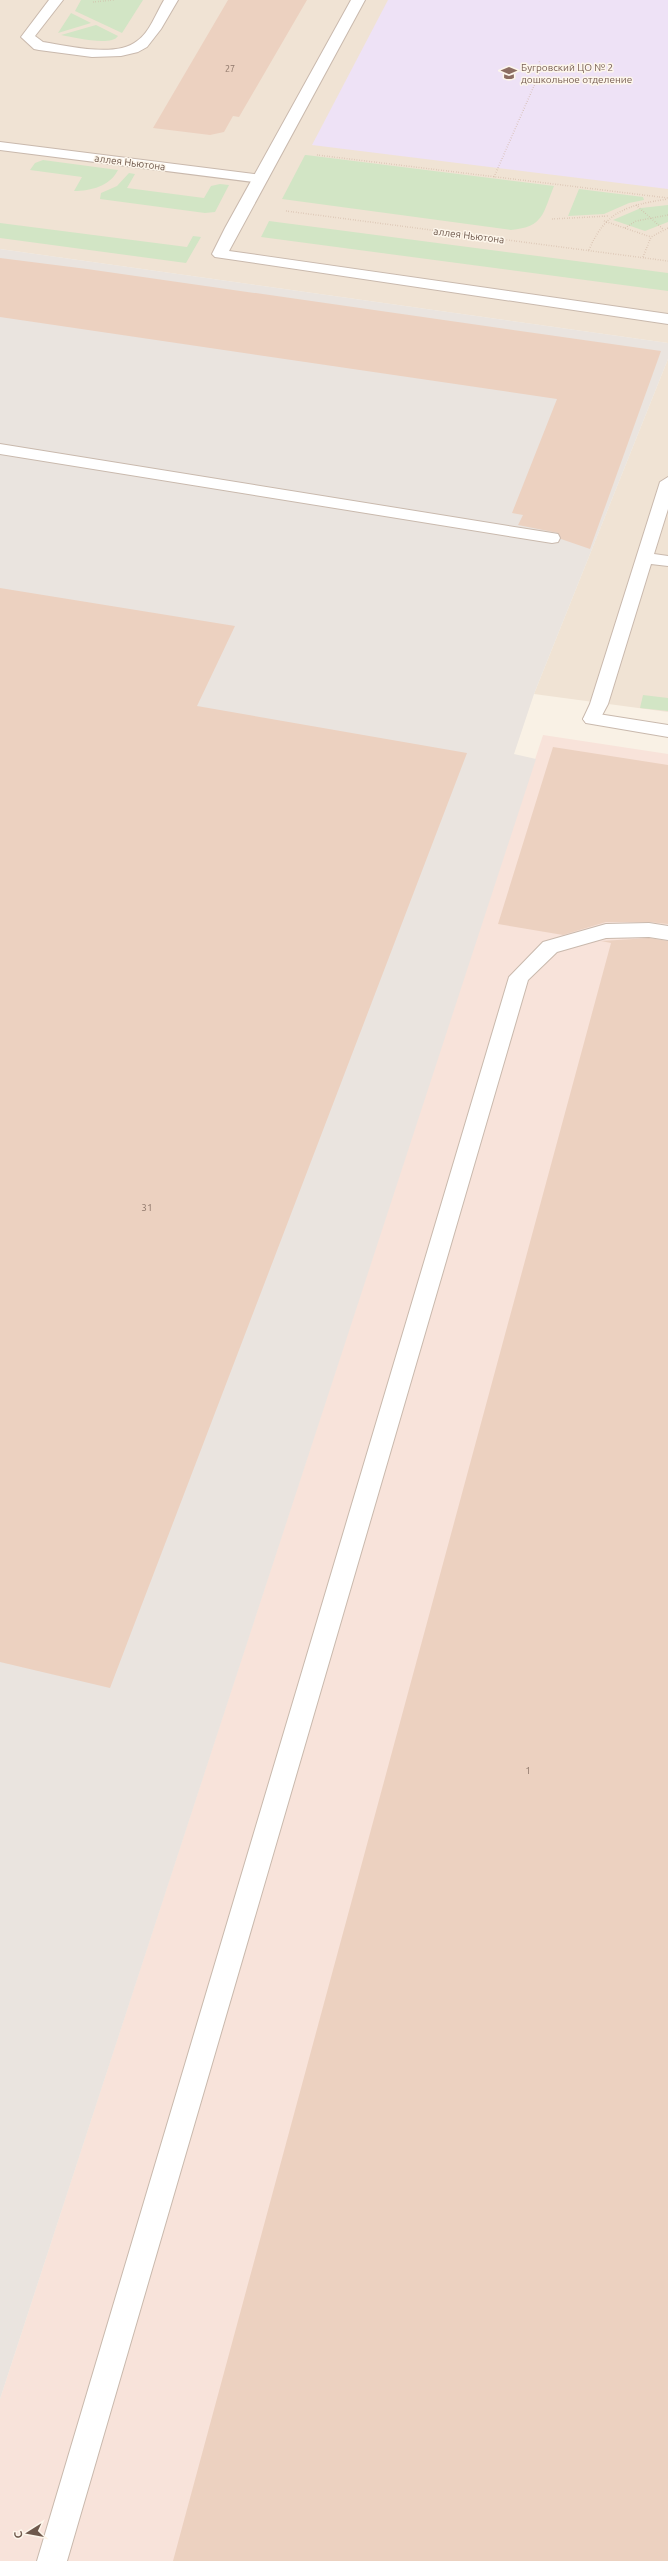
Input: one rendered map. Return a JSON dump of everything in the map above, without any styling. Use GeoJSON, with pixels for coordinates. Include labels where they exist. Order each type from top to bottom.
{"type":"FeatureCollection","features":[{"type":"Feature","properties":{"kind":"street"},"geometry":{"type":"LineString","coordinates":[[56,0],[28,38],[39,46],[105,53],[123,52],[141,45],[171,0]]}},
{"type":"Feature","properties":{"kind":"street"},"geometry":{"type":"LineString","coordinates":[[358,0],[220,254],[668,320]]}},
{"type":"Feature","properties":{"kind":"street","name":"аллея Ньютона"},"geometry":{"type":"LineString","coordinates":[[0,146],[260,179]]}},
{"type":"Feature","properties":{"kind":"street"},"geometry":{"type":"LineString","coordinates":[[0,449],[552,538]]}},
{"type":"Feature","properties":{"kind":"street"},"geometry":{"type":"LineString","coordinates":[[668,482],[599,704],[592,720],[668,731]]}},
{"type":"Feature","properties":{"kind":"street"},"geometry":{"type":"LineString","coordinates":[[644,558],[668,561]]}},
{"type":"Feature","properties":{"kind":"street"},"geometry":{"type":"LineString","coordinates":[[52,2561],[519,977],[550,947],[606,931],[649,930],[668,933]]}},
{"type":"Feature","properties":{"kind":"path"},"geometry":{"type":"LineString","coordinates":[[494,176],[541,70],[539,60]]}},
{"type":"Feature","properties":{"kind":"path"},"geometry":{"type":"LineString","coordinates":[[315,154],[668,199]]}},
{"type":"Feature","properties":{"kind":"path"},"geometry":{"type":"LineString","coordinates":[[552,219],[609,216],[636,205],[668,199]]}},
{"type":"Feature","properties":{"kind":"path"},"geometry":{"type":"LineString","coordinates":[[636,205],[663,229]]}},
{"type":"Feature","properties":{"kind":"path","name":"аллея Ньютона"},"geometry":{"type":"LineString","coordinates":[[285,211],[668,261]]}},
{"type":"Feature","properties":{"kind":"path"},"geometry":{"type":"LineString","coordinates":[[625,228],[636,221],[650,217],[668,215]]}},
{"type":"Feature","properties":{"kind":"path"},"geometry":{"type":"LineString","coordinates":[[589,250],[592,239],[609,216]]}},
{"type":"Feature","properties":{"kind":"path"},"geometry":{"type":"LineString","coordinates":[[604,221],[651,237]]}},
{"type":"Feature","properties":{"kind":"path"},"geometry":{"type":"LineString","coordinates":[[643,257],[651,237],[663,229],[668,228]]}},
{"type":"Feature","properties":{"kind":"shaded area"},"geometry":{"type":"Polygon","coordinates":[[[0,0],[668,0],[668,343],[0,249],[0,0]]]}},
{"type":"Feature","properties":{"kind":"shaded area","name":"Бугровский ЦО № 2 дошкольное отделение"},"geometry":{"type":"Polygon","coordinates":[[[388,0],[668,0],[668,189],[312,145],[388,0]]]}},
{"type":"Feature","properties":{"kind":"shaded area"},"geometry":{"type":"Polygon","coordinates":[[[0,249],[668,343],[668,359],[534,694],[514,754],[536,759],[0,2399],[0,249]]]}},
{"type":"Feature","properties":{"kind":"shaded area"},"geometry":{"type":"Polygon","coordinates":[[[668,359],[668,712],[534,694],[668,359]]]}},
{"type":"Feature","properties":{"kind":"shaded area"},"geometry":{"type":"Polygon","coordinates":[[[543,735],[668,754],[668,2561],[0,2561],[0,2399],[543,735]]]}},
{"type":"Feature","properties":{"kind":"green space"},"geometry":{"type":"Polygon","coordinates":[[[81,0],[143,0],[122,33],[75,11],[81,0]]]}},
{"type":"Feature","properties":{"kind":"green space"},"geometry":{"type":"Polygon","coordinates":[[[71,13],[91,23],[58,33],[71,13]]]}},
{"type":"Feature","properties":{"kind":"green space"},"geometry":{"type":"Polygon","coordinates":[[[96,25],[118,36],[108,41],[100,41],[61,35],[96,25]]]}},
{"type":"Feature","properties":{"kind":"green space"},"geometry":{"type":"Polygon","coordinates":[[[305,155],[554,186],[541,217],[530,226],[511,230],[282,199],[305,155]]]}},
{"type":"Feature","properties":{"kind":"green space"},"geometry":{"type":"Polygon","coordinates":[[[43,160],[118,170],[115,175],[105,184],[93,189],[74,191],[82,177],[30,170],[35,163],[43,160]]]}},
{"type":"Feature","properties":{"kind":"green space"},"geometry":{"type":"Polygon","coordinates":[[[129,173],[135,174],[127,188],[204,198],[211,186],[220,184],[229,185],[215,212],[205,213],[100,199],[101,193],[117,186],[129,173]]]}},
{"type":"Feature","properties":{"kind":"green space"},"geometry":{"type":"Polygon","coordinates":[[[579,189],[643,197],[644,200],[629,203],[604,214],[568,216],[579,189]]]}},
{"type":"Feature","properties":{"kind":"green space"},"geometry":{"type":"Polygon","coordinates":[[[668,205],[668,222],[645,231],[613,220],[641,208],[668,205]]]}},
{"type":"Feature","properties":{"kind":"green space"},"geometry":{"type":"Polygon","coordinates":[[[269,221],[668,273],[668,291],[261,237],[269,221]]]}},
{"type":"Feature","properties":{"kind":"green space"},"geometry":{"type":"Polygon","coordinates":[[[0,223],[187,247],[193,236],[201,237],[186,263],[0,238],[0,223]]]}},
{"type":"Feature","properties":{"kind":"green space"},"geometry":{"type":"Polygon","coordinates":[[[643,695],[668,698],[668,711],[640,708],[643,695]]]}},
{"type":"Feature","properties":{"kind":"building"},"geometry":{"type":"Polygon","coordinates":[[[228,0],[307,0],[239,117],[233,116],[224,132],[210,135],[153,128],[228,0]]]}},
{"type":"Feature","properties":{"kind":"building"},"geometry":{"type":"Polygon","coordinates":[[[0,258],[87,269],[661,351],[590,549],[561,539],[558,533],[518,525],[523,515],[512,513],[557,399],[0,317],[0,258]]]}},
{"type":"Feature","properties":{"kind":"building"},"geometry":{"type":"Polygon","coordinates":[[[0,588],[235,626],[197,706],[467,753],[110,1688],[0,1662],[0,588]]]}},
{"type":"Feature","properties":{"kind":"building"},"geometry":{"type":"Polygon","coordinates":[[[553,747],[668,765],[668,924],[649,922],[606,922],[563,935],[498,924],[553,747]]]}},
{"type":"Feature","properties":{"kind":"building"},"geometry":{"type":"Polygon","coordinates":[[[649,938],[668,941],[668,2561],[173,2561],[611,943],[601,941],[649,938]]]}},
{"type":"Feature","properties":{"kind":"place","name":"Бугровский ЦО № 2 дошкольное отделение"},"geometry":{"type":"Point","coordinates":[509,73]}}]}
